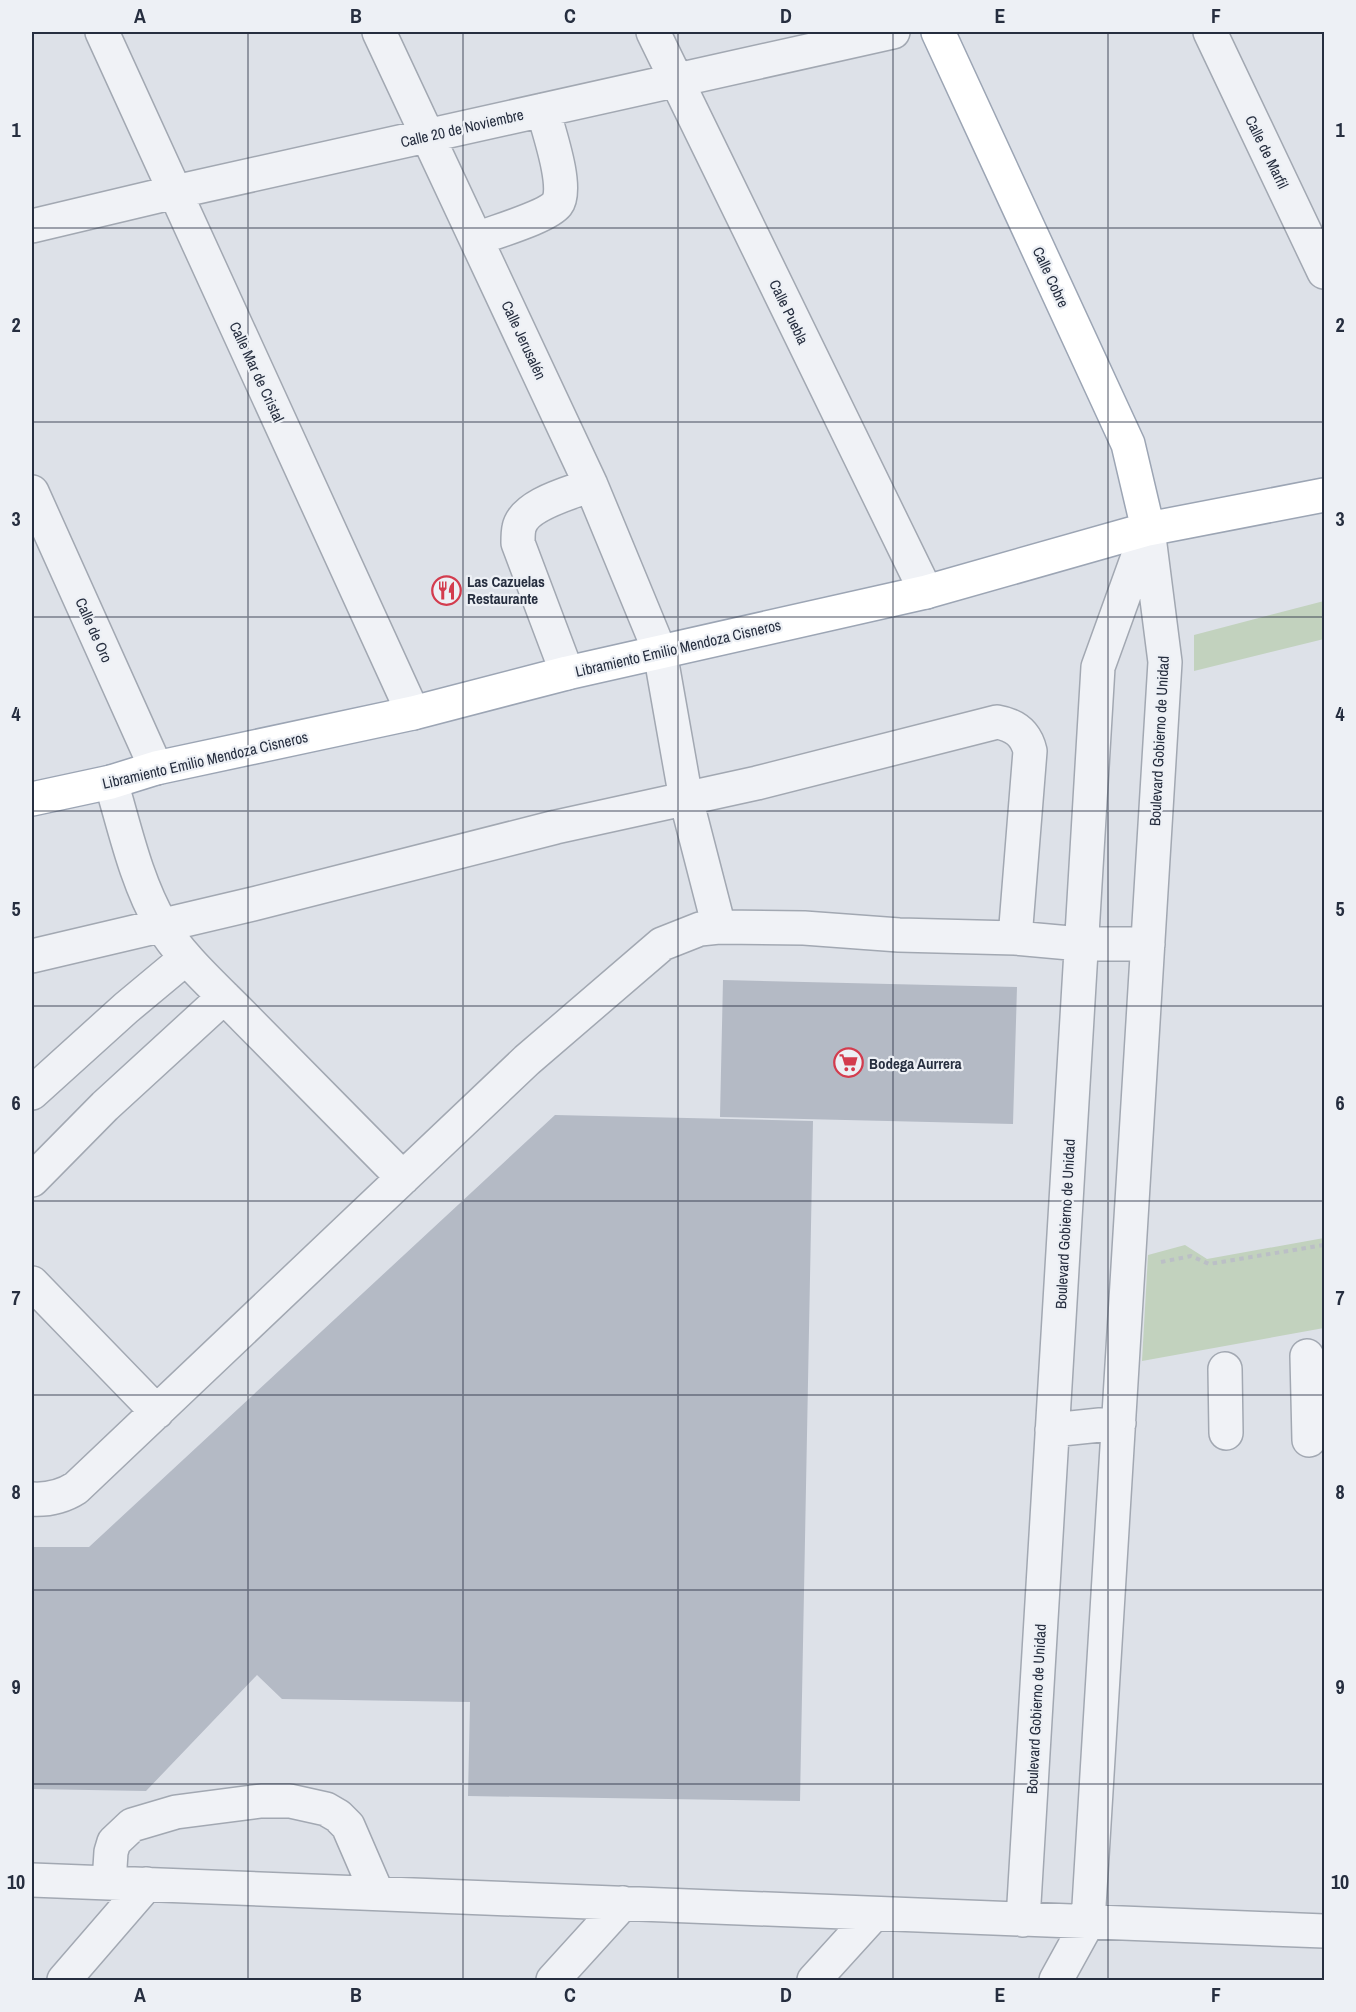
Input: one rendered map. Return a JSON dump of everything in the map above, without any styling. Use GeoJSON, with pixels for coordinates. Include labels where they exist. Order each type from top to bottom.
{"type":"FeatureCollection","features":[{"type":"Feature","properties":{"kind":"main road","name":"Calle Cobre"},"geometry":{"type":"LineString","coordinates":[[938,32],[1128,444],[1148,529]]}},
{"type":"Feature","properties":{"kind":"main road","name":"Libramiento Emilio Mendoza Cisneros"},"geometry":{"type":"LineString","coordinates":[[32,799],[111,782],[156,768],[413,712],[660,651],[926,592],[1148,529],[1324,495]]}},
{"type":"Feature","properties":{"kind":"street","name":"Calle Mar de Cristal"},"geometry":{"type":"LineString","coordinates":[[102,32],[413,712]]}},
{"type":"Feature","properties":{"kind":"street","name":"Calle Jerusalén"},"geometry":{"type":"LineString","coordinates":[[379,32],[591,486],[660,651],[686,799],[719,927]]}},
{"type":"Feature","properties":{"kind":"street","name":"Calle Puebla"},"geometry":{"type":"LineString","coordinates":[[653,32],[926,592]]}},
{"type":"Feature","properties":{"kind":"street","name":"Calle 20 de Noviembre"},"geometry":{"type":"LineString","coordinates":[[32,226],[893,32]]}},
{"type":"Feature","properties":{"kind":"street","name":"Calle de Marfil"},"geometry":{"type":"LineString","coordinates":[[1210,32],[1324,272]]}},
{"type":"Feature","properties":{"kind":"street"},"geometry":{"type":"LineString","coordinates":[[477,238],[547,213],[558,204],[561,194],[561,178],[543,110]]}},
{"type":"Feature","properties":{"kind":"street"},"geometry":{"type":"LineString","coordinates":[[567,673],[518,543],[519,526],[525,516],[536,507],[591,486]]}},
{"type":"Feature","properties":{"kind":"street","name":"Calle de Oro"},"geometry":{"type":"LineString","coordinates":[[32,492],[156,768]]}},
{"type":"Feature","properties":{"kind":"street","name":"Boulevard Gobierno de Unidad"},"geometry":{"type":"LineString","coordinates":[[1023,1920],[1098,667],[1148,529]]}},
{"type":"Feature","properties":{"kind":"street","name":"Boulevard Gobierno de Unidad"},"geometry":{"type":"LineString","coordinates":[[1088,1922],[1165,662],[1148,529]]}},
{"type":"Feature","properties":{"kind":"street"},"geometry":{"type":"LineString","coordinates":[[32,956],[556,827],[757,783],[998,722],[1010,724],[1022,733],[1028,741],[1030,751],[1015,938]]}},
{"type":"Feature","properties":{"kind":"street"},"geometry":{"type":"LineString","coordinates":[[111,782],[138,871],[161,926],[186,958],[403,1178]]}},
{"type":"Feature","properties":{"kind":"street"},"geometry":{"type":"LineString","coordinates":[[32,1499],[43,1500],[62,1496],[76,1488],[527,1060],[662,944],[700,929],[719,927],[804,928],[898,935],[1015,938],[1082,944],[1148,944]]}},
{"type":"Feature","properties":{"kind":"street"},"geometry":{"type":"LineString","coordinates":[[33,1090],[186,958]]}},
{"type":"Feature","properties":{"kind":"street"},"geometry":{"type":"LineString","coordinates":[[32,1180],[113,1098],[224,997]]}},
{"type":"Feature","properties":{"kind":"street"},"geometry":{"type":"LineString","coordinates":[[32,1283],[157,1412]]}},
{"type":"Feature","properties":{"kind":"street"},"geometry":{"type":"LineString","coordinates":[[1307,1356],[1309,1440]]}},
{"type":"Feature","properties":{"kind":"street"},"geometry":{"type":"LineString","coordinates":[[1225,1369],[1226,1433]]}},
{"type":"Feature","properties":{"kind":"street"},"geometry":{"type":"LineString","coordinates":[[1052,1430],[1119,1423]]}},
{"type":"Feature","properties":{"kind":"street"},"geometry":{"type":"LineString","coordinates":[[109,1883],[114,1842],[132,1826],[176,1812],[261,1801],[290,1801],[326,1809],[348,1826],[377,1893]]}},
{"type":"Feature","properties":{"kind":"street"},"geometry":{"type":"LineString","coordinates":[[32,1880],[1324,1931]]}},
{"type":"Feature","properties":{"kind":"street"},"geometry":{"type":"LineString","coordinates":[[64,1980],[147,1884]]}},
{"type":"Feature","properties":{"kind":"street"},"geometry":{"type":"LineString","coordinates":[[553,1980],[623,1903]]}},
{"type":"Feature","properties":{"kind":"street"},"geometry":{"type":"LineString","coordinates":[[814,1980],[874,1914]]}},
{"type":"Feature","properties":{"kind":"street"},"geometry":{"type":"LineString","coordinates":[[1056,1980],[1088,1922]]}},
{"type":"Feature","properties":{"kind":"path"},"geometry":{"type":"LineString","coordinates":[[1161,1262],[1191,1256],[1209,1264],[1324,1245]]}},
{"type":"Feature","properties":{"kind":"green space"},"geometry":{"type":"Polygon","coordinates":[[[1324,601],[1324,639],[1194,671],[1194,635],[1324,601]]]}},
{"type":"Feature","properties":{"kind":"green space"},"geometry":{"type":"Polygon","coordinates":[[[1324,1238],[1324,1328],[1142,1361],[1148,1255],[1185,1245],[1207,1259],[1324,1238]]]}},
{"type":"Feature","properties":{"kind":"building"},"geometry":{"type":"Polygon","coordinates":[[[723,980],[1017,987],[1013,1124],[720,1117],[723,980]]]}},
{"type":"Feature","properties":{"kind":"building"},"geometry":{"type":"Polygon","coordinates":[[[555,1115],[813,1121],[800,1801],[468,1796],[470,1702],[282,1699],[257,1675],[146,1791],[32,1789],[32,1547],[89,1547],[555,1115]]]}},
{"type":"Feature","properties":{"kind":"place","name":"Las Cazuelas Restaurante"},"geometry":{"type":"Point","coordinates":[446,590]}},
{"type":"Feature","properties":{"kind":"place","name":"Bodega Aurrera"},"geometry":{"type":"Point","coordinates":[848,1063]}}]}
